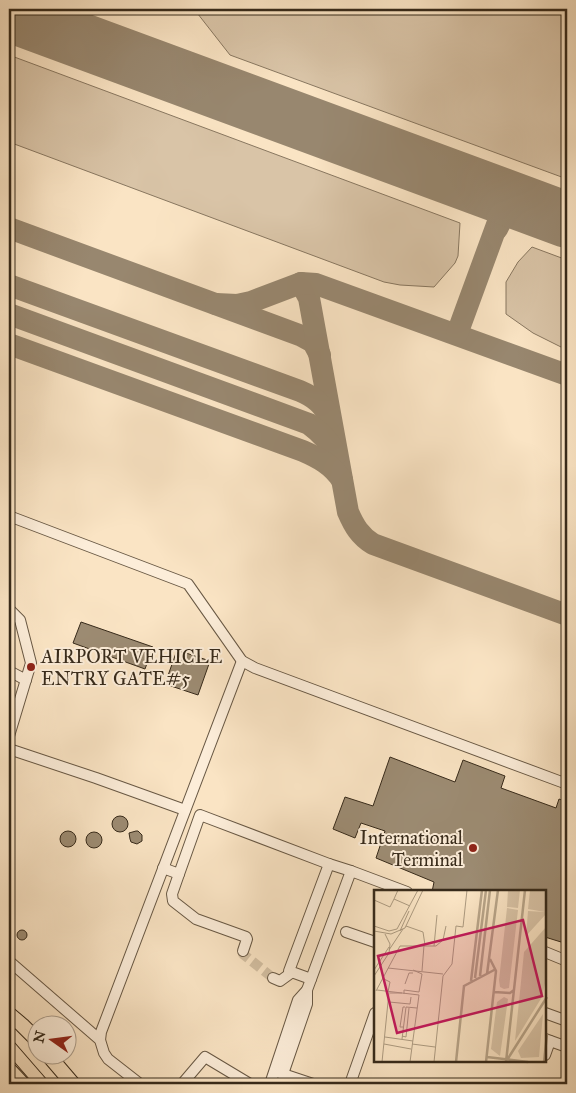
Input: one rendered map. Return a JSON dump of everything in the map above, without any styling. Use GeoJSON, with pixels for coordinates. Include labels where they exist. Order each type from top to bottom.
{"type":"FeatureCollection","features":[{"type":"Feature","properties":{"kind":"highway"},"geometry":{"type":"LineString","coordinates":[[9,1014],[28,1031]]}},
{"type":"Feature","properties":{"kind":"highway"},"geometry":{"type":"LineString","coordinates":[[58,1066],[73,1084]]}},
{"type":"Feature","properties":{"kind":"main road"},"geometry":{"type":"LineString","coordinates":[[9,1046],[42,1084]]}},
{"type":"Feature","properties":{"kind":"main road"},"geometry":{"type":"LineString","coordinates":[[9,1068],[24,1084]]}},
{"type":"Feature","properties":{"kind":"lane"},"geometry":{"type":"LineString","coordinates":[[9,516],[188,584],[242,661],[255,668],[567,784]]}},
{"type":"Feature","properties":{"kind":"lane"},"geometry":{"type":"LineString","coordinates":[[9,609],[20,620],[31,663],[9,736]]}},
{"type":"Feature","properties":{"kind":"lane"},"geometry":{"type":"LineString","coordinates":[[140,1084],[104,1053],[100,1040],[101,1032],[242,661]]}},
{"type":"Feature","properties":{"kind":"lane"},"geometry":{"type":"LineString","coordinates":[[9,672],[26,680]]}},
{"type":"Feature","properties":{"kind":"lane"},"geometry":{"type":"LineString","coordinates":[[9,749],[185,810]]}},
{"type":"Feature","properties":{"kind":"lane"},"geometry":{"type":"LineString","coordinates":[[243,951],[246,937],[196,919],[173,902],[172,894],[200,815],[402,890]]}},
{"type":"Feature","properties":{"kind":"lane"},"geometry":{"type":"LineString","coordinates":[[291,973],[289,971],[329,864]]}},
{"type":"Feature","properties":{"kind":"lane"},"geometry":{"type":"LineString","coordinates":[[163,868],[179,874]]}},
{"type":"Feature","properties":{"kind":"lane"},"geometry":{"type":"LineString","coordinates":[[313,1084],[277,1080],[307,1004],[307,990],[351,871]]}},
{"type":"Feature","properties":{"kind":"lane"},"geometry":{"type":"LineString","coordinates":[[346,932],[374,942]]}},
{"type":"Feature","properties":{"kind":"lane"},"geometry":{"type":"LineString","coordinates":[[546,952],[567,961]]}},
{"type":"Feature","properties":{"kind":"lane"},"geometry":{"type":"LineString","coordinates":[[9,961],[100,1040]]}},
{"type":"Feature","properties":{"kind":"lane"},"geometry":{"type":"LineString","coordinates":[[291,973],[311,979]]}},
{"type":"Feature","properties":{"kind":"lane"},"geometry":{"type":"LineString","coordinates":[[273,978],[280,981],[291,973]]}},
{"type":"Feature","properties":{"kind":"lane"},"geometry":{"type":"LineString","coordinates":[[546,1013],[567,1021]]}},
{"type":"Feature","properties":{"kind":"lane"},"geometry":{"type":"LineString","coordinates":[[350,1084],[374,1016]]}},
{"type":"Feature","properties":{"kind":"lane"},"geometry":{"type":"LineString","coordinates":[[547,1040],[567,1048]]}},
{"type":"Feature","properties":{"kind":"lane"},"geometry":{"type":"LineString","coordinates":[[182,1084],[202,1059],[207,1057],[250,1084]]}},
{"type":"Feature","properties":{"kind":"shaded area"},"geometry":{"type":"Polygon","coordinates":[[[194,9],[567,9],[567,179],[230,55],[194,9]]]}},
{"type":"Feature","properties":{"kind":"shaded area"},"geometry":{"type":"Polygon","coordinates":[[[9,55],[460,223],[458,256],[455,263],[434,287],[384,282],[9,142],[9,55]]]}},
{"type":"Feature","properties":{"kind":"shaded area"},"geometry":{"type":"Polygon","coordinates":[[[532,247],[567,260],[567,350],[533,333],[506,314],[506,282],[518,262],[532,247]]]}},
{"type":"Feature","properties":{"kind":"building"},"geometry":{"type":"Polygon","coordinates":[[[81,622],[153,647],[145,669],[73,643],[81,622]]]}},
{"type":"Feature","properties":{"kind":"building"},"geometry":{"type":"Polygon","coordinates":[[[177,650],[210,661],[198,695],[165,684],[177,650]]]}},
{"type":"Feature","properties":{"kind":"building","name":"International Terminal"},"geometry":{"type":"Polygon","coordinates":[[[390,757],[455,782],[463,760],[505,776],[501,788],[556,808],[559,799],[567,802],[567,931],[561,942],[546,937],[546,890],[432,890],[434,882],[376,858],[385,831],[361,823],[355,838],[333,829],[345,797],[373,806],[390,757]]]}},
{"type":"Feature","properties":{"kind":"building"},"geometry":{"type":"Polygon","coordinates":[[[120,816],[128,824],[120,832],[112,824],[120,816]]]}},
{"type":"Feature","properties":{"kind":"building"},"geometry":{"type":"Polygon","coordinates":[[[68,831],[74,833],[76,839],[74,845],[68,847],[62,845],[60,839],[62,833],[68,831]]]}},
{"type":"Feature","properties":{"kind":"building"},"geometry":{"type":"Polygon","coordinates":[[[136,831],[142,835],[142,841],[137,844],[131,842],[129,833],[136,831]]]}},
{"type":"Feature","properties":{"kind":"building"},"geometry":{"type":"Polygon","coordinates":[[[91,832],[97,832],[102,837],[100,846],[91,848],[86,843],[86,837],[91,832]]]}},
{"type":"Feature","properties":{"kind":"building"},"geometry":{"type":"Polygon","coordinates":[[[20,930],[24,930],[27,935],[26,939],[20,940],[17,937],[17,933],[20,930]]]}},
{"type":"Feature","properties":{"kind":"taxiway"},"geometry":{"type":"LineString","coordinates":[[457,334],[498,222],[498,202],[492,195],[482,189]]}},
{"type":"Feature","properties":{"kind":"taxiway"},"geometry":{"type":"LineString","coordinates":[[497,229],[507,212],[511,209],[521,206],[535,208]]}},
{"type":"Feature","properties":{"kind":"taxiway"},"geometry":{"type":"LineString","coordinates":[[9,228],[302,336],[313,342],[320,355]]}},
{"type":"Feature","properties":{"kind":"taxiway"},"geometry":{"type":"LineString","coordinates":[[301,283],[309,298],[348,512],[364,538],[373,544],[567,615]]}},
{"type":"Feature","properties":{"kind":"taxiway"},"geometry":{"type":"LineString","coordinates":[[216,304],[237,305],[251,302],[301,283],[316,284],[567,375]]}},
{"type":"Feature","properties":{"kind":"taxiway"},"geometry":{"type":"LineString","coordinates":[[9,285],[300,391],[318,402],[330,418]]}},
{"type":"Feature","properties":{"kind":"taxiway"},"geometry":{"type":"LineString","coordinates":[[9,314],[309,424],[331,446],[336,455]]}},
{"type":"Feature","properties":{"kind":"taxiway"},"geometry":{"type":"LineString","coordinates":[[9,344],[303,451],[325,462],[342,480]]}},
{"type":"Feature","properties":{"kind":"runway"},"geometry":{"type":"LineString","coordinates":[[9,14],[567,220]]}},
{"type":"Feature","properties":{"kind":"tunnel"},"geometry":{"type":"LineString","coordinates":[[243,951],[243,954],[273,978]]}},
{"type":"Feature","properties":{"kind":"place","name":"AIRPORT VEHICLE ENTRY GATE#5"},"geometry":{"type":"Point","coordinates":[31,667]}},
{"type":"Feature","properties":{"kind":"place","name":"International Terminal"},"geometry":{"type":"Point","coordinates":[473,848]}}]}
